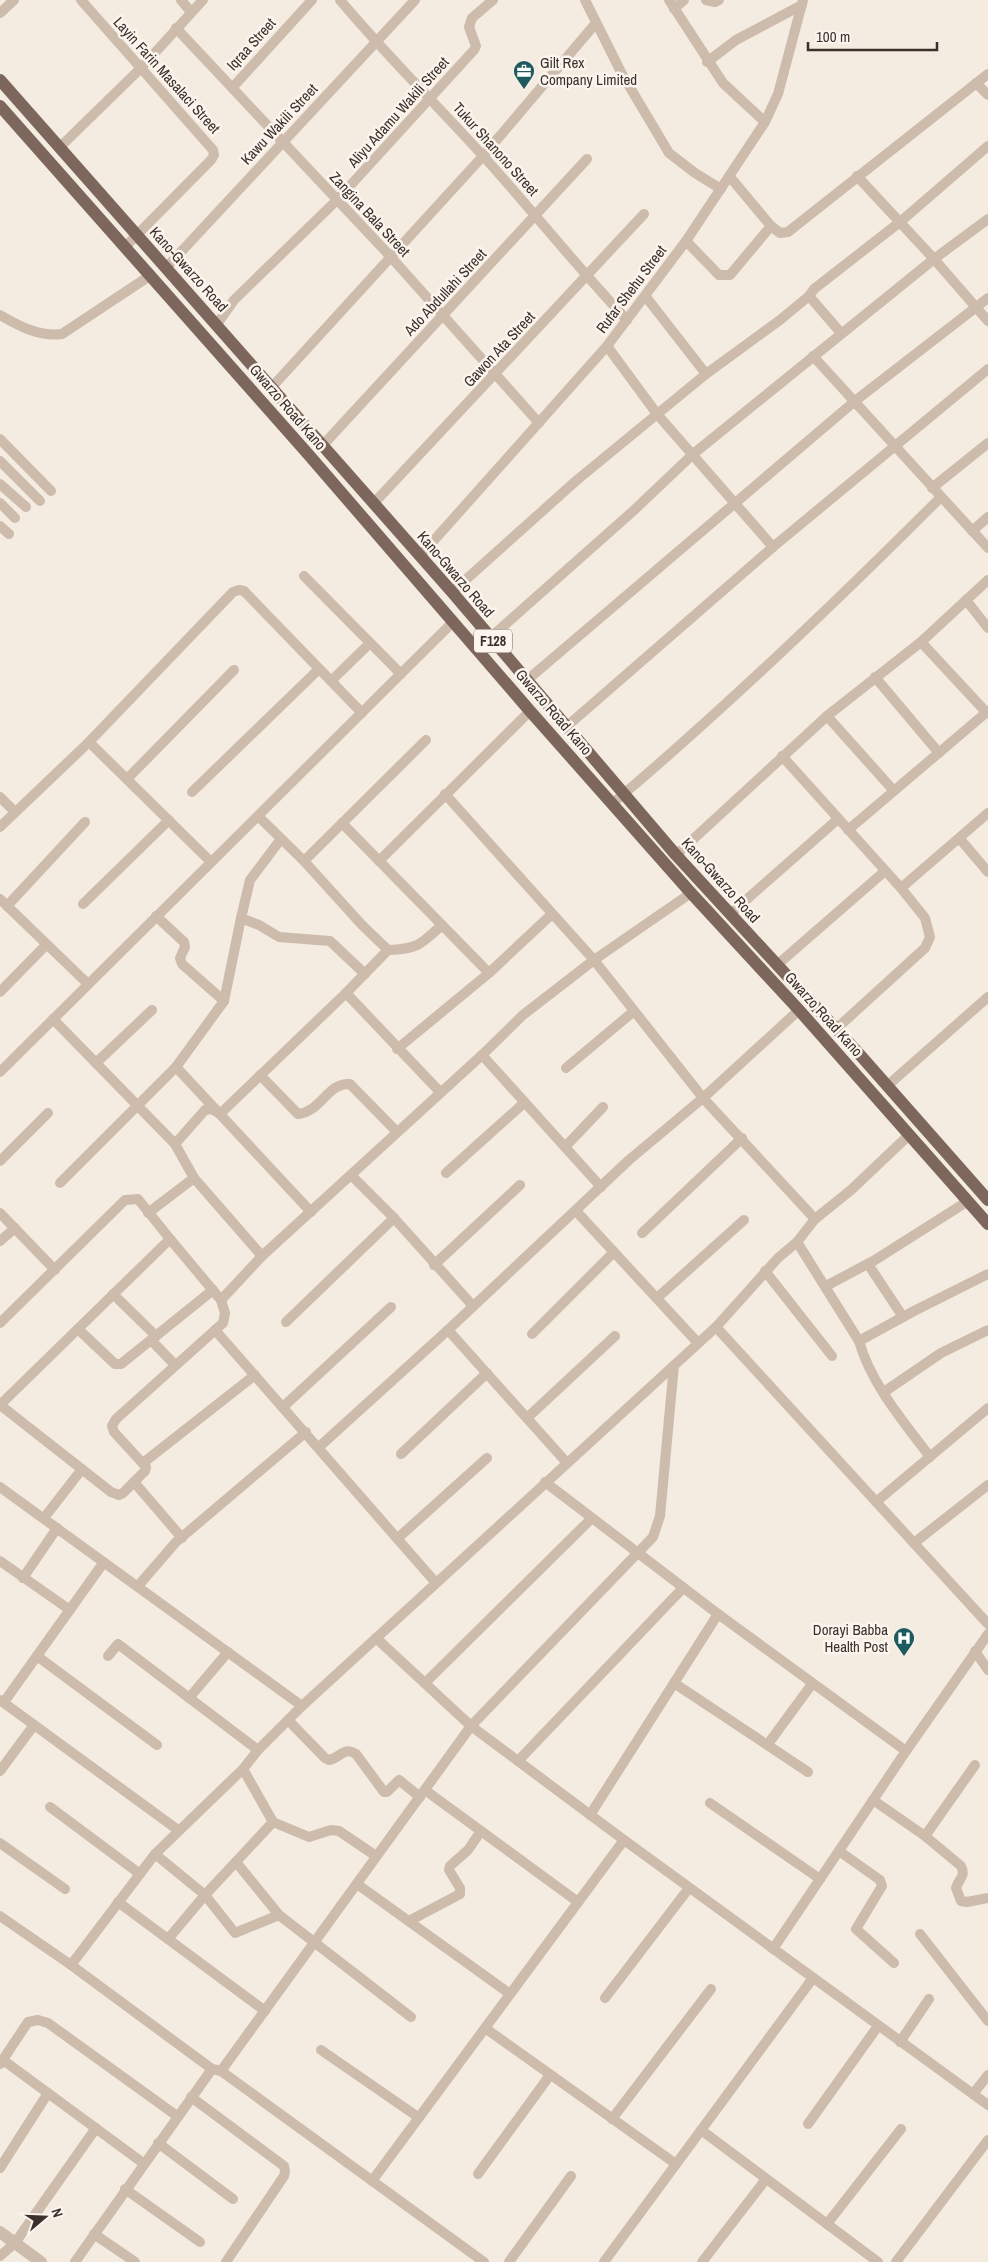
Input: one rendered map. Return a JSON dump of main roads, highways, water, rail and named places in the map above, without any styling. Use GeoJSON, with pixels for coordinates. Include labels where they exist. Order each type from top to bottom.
{"type":"FeatureCollection","features":[{"type":"Feature","properties":{"kind":"main road","name":"Kano-Gwarzo Road"},"geometry":{"type":"LineString","coordinates":[[0,80],[452,592],[676,855],[836,1029],[988,1200]]}},
{"type":"Feature","properties":{"kind":"main road","name":"Gwarzo Road Kano"},"geometry":{"type":"LineString","coordinates":[[0,106],[314,461],[452,623],[988,1224]]}},
{"type":"Feature","properties":{"kind":"place","name":"Gilt Rex Company Limited"},"geometry":{"type":"Point","coordinates":[524,90]}},
{"type":"Feature","properties":{"kind":"place","name":"Dorayi Babba Health Post"},"geometry":{"type":"Point","coordinates":[904,1657]}}]}
